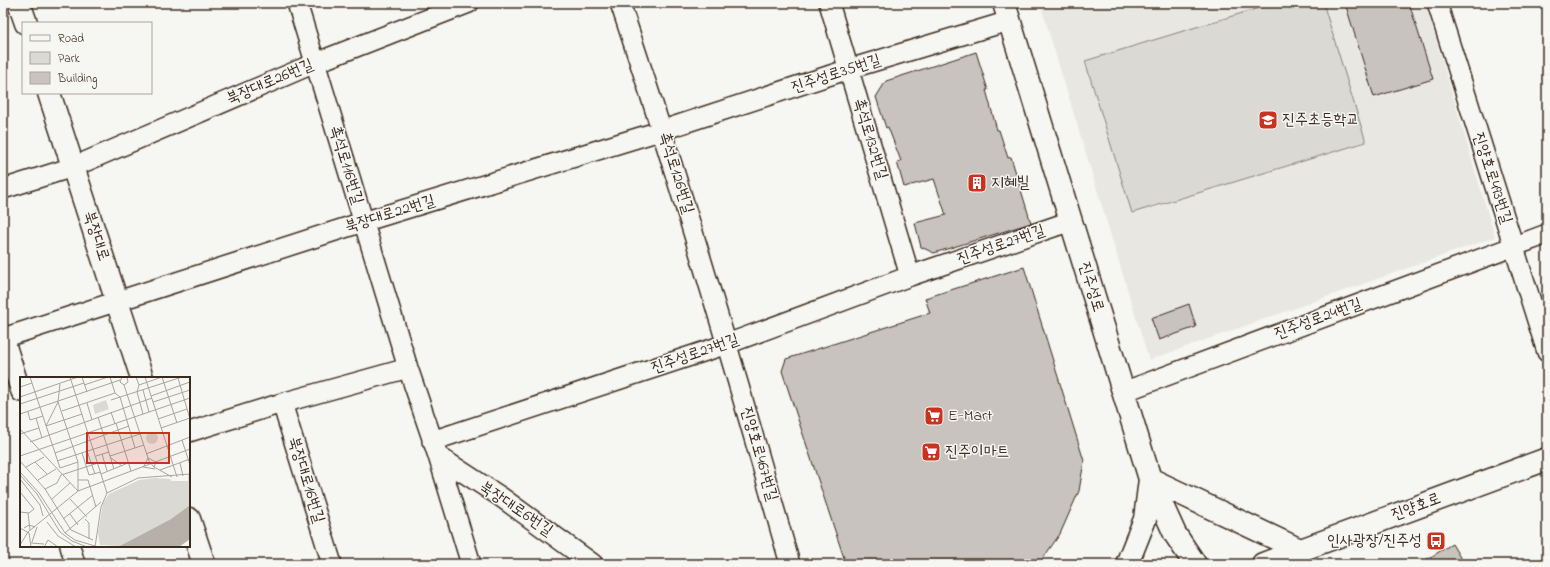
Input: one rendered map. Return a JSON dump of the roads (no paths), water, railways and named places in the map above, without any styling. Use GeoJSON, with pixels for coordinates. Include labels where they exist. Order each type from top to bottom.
{"type":"FeatureCollection","features":[{"type":"Feature","properties":{"kind":"street"},"geometry":{"type":"LineString","coordinates":[[3,6],[12,3]]}},
{"type":"Feature","properties":{"kind":"street"},"geometry":{"type":"LineString","coordinates":[[19,3],[26,22]]}},
{"type":"Feature","properties":{"kind":"street","name":"촉석로116번길"},"geometry":{"type":"LineString","coordinates":[[297,3],[408,368],[435,449]]}},
{"type":"Feature","properties":{"kind":"street","name":"북장대로26번길"},"geometry":{"type":"LineString","coordinates":[[3,189],[73,167],[315,63],[469,3]]}},
{"type":"Feature","properties":{"kind":"street","name":"촉석로126번길"},"geometry":{"type":"LineString","coordinates":[[620,3],[663,130],[728,344]]}},
{"type":"Feature","properties":{"kind":"street","name":"촉석로132번길"},"geometry":{"type":"LineString","coordinates":[[829,3],[910,276]]}},
{"type":"Feature","properties":{"kind":"street","name":"진양호로493번길"},"geometry":{"type":"LineString","coordinates":[[1436,3],[1547,352]]}},
{"type":"Feature","properties":{"kind":"street","name":"진주성로35번길"},"geometry":{"type":"LineString","coordinates":[[663,130],[849,69],[1007,12]]}},
{"type":"Feature","properties":{"kind":"street","name":"진주성로"},"geometry":{"type":"LineString","coordinates":[[1007,12],[1150,479],[1175,534],[1195,564]]}},
{"type":"Feature","properties":{"kind":"street","name":"북장대로"},"geometry":{"type":"LineString","coordinates":[[49,94],[142,377]]}},
{"type":"Feature","properties":{"kind":"street","name":"북장대로22번길"},"geometry":{"type":"LineString","coordinates":[[3,338],[364,222],[663,130]]}},
{"type":"Feature","properties":{"kind":"street","name":"진주성로27번길"},"geometry":{"type":"LineString","coordinates":[[435,449],[728,344],[910,276],[1071,221]]}},
{"type":"Feature","properties":{"kind":"street","name":"진주성로24번길"},"geometry":{"type":"LineString","coordinates":[[1123,392],[1547,234]]}},
{"type":"Feature","properties":{"kind":"street"},"geometry":{"type":"LineString","coordinates":[[3,338],[20,389]]}},
{"type":"Feature","properties":{"kind":"street","name":"진양호로467번길"},"geometry":{"type":"LineString","coordinates":[[728,344],[790,564]]}},
{"type":"Feature","properties":{"kind":"street"},"geometry":{"type":"LineString","coordinates":[[190,432],[282,403],[408,368]]}},
{"type":"Feature","properties":{"kind":"street","name":"북장대로16번길"},"geometry":{"type":"LineString","coordinates":[[282,403],[331,560]]}},
{"type":"Feature","properties":{"kind":"street"},"geometry":{"type":"LineString","coordinates":[[435,449],[470,560]]}},
{"type":"Feature","properties":{"kind":"street","name":"북장대로6번길"},"geometry":{"type":"LineString","coordinates":[[435,449],[593,564]]}},
{"type":"Feature","properties":{"kind":"street","name":"진양호로"},"geometry":{"type":"LineString","coordinates":[[1263,564],[1297,557],[1547,458]]}},
{"type":"Feature","properties":{"kind":"street"},"geometry":{"type":"LineString","coordinates":[[1127,564],[1145,519],[1150,479],[1297,557]]}},
{"type":"Feature","properties":{"kind":"street"},"geometry":{"type":"LineString","coordinates":[[190,522],[204,564]]}},
{"type":"Feature","properties":{"kind":"street"},"geometry":{"type":"LineString","coordinates":[[70,547],[75,564]]}},
{"type":"Feature","properties":{"kind":"place","name":"진주초등학교"},"geometry":{"type":"Point","coordinates":[1268,120]}},
{"type":"Feature","properties":{"kind":"place","name":"지혜빌"},"geometry":{"type":"Point","coordinates":[977,183]}},
{"type":"Feature","properties":{"kind":"place","name":"E-Mart"},"geometry":{"type":"Point","coordinates":[934,416]}},
{"type":"Feature","properties":{"kind":"place","name":"진주이마트"},"geometry":{"type":"Point","coordinates":[931,452]}},
{"type":"Feature","properties":{"kind":"place","name":"인사광장/진주성"},"geometry":{"type":"Point","coordinates":[1436,541]}}]}
